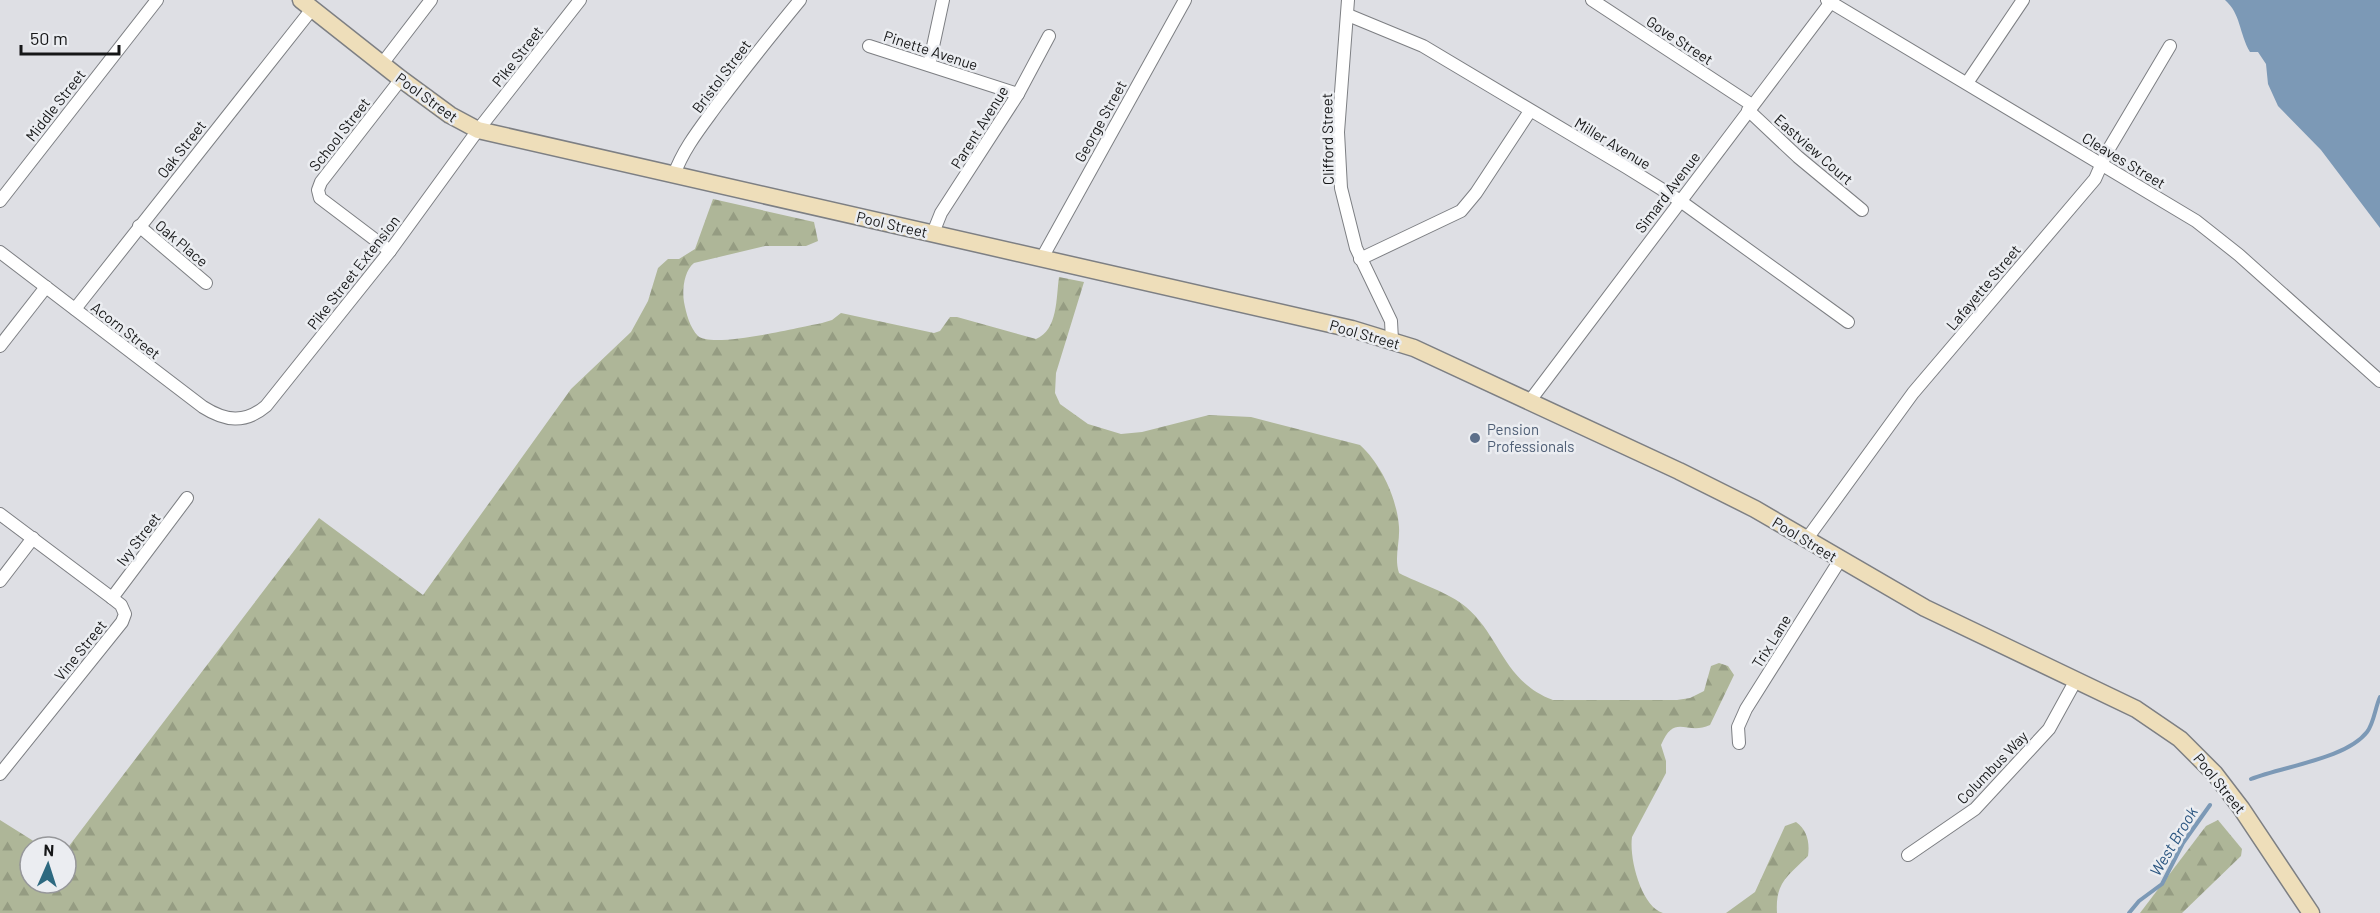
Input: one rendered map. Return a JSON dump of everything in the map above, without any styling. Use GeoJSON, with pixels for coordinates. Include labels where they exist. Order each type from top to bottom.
{"type":"FeatureCollection","features":[{"type":"Feature","properties":{"kind":"main road","name":"Pool Street"},"geometry":{"type":"LineString","coordinates":[[306,4],[450,115],[478,130],[1392,340],[1529,402],[1725,494],[1925,608],[2129,705],[2170,731],[2194,751],[2235,799],[2311,913]]}},
{"type":"Feature","properties":{"kind":"street","name":"Middle Street"},"geometry":{"type":"LineString","coordinates":[[0,201],[157,0]]}},
{"type":"Feature","properties":{"kind":"street"},"geometry":{"type":"LineString","coordinates":[[382,64],[431,0]]}},
{"type":"Feature","properties":{"kind":"street","name":"Pike Street"},"geometry":{"type":"LineString","coordinates":[[478,130],[580,0]]}},
{"type":"Feature","properties":{"kind":"street","name":"Bristol Street"},"geometry":{"type":"LineString","coordinates":[[674,175],[699,129],[757,52],[800,0]]}},
{"type":"Feature","properties":{"kind":"street"},"geometry":{"type":"LineString","coordinates":[[929,65],[943,0]]}},
{"type":"Feature","properties":{"kind":"street","name":"George Street"},"geometry":{"type":"LineString","coordinates":[[1042,258],[1185,0]]}},
{"type":"Feature","properties":{"kind":"street","name":"Clifford Street"},"geometry":{"type":"LineString","coordinates":[[1348,0],[1340,98],[1339,167],[1346,213],[1360,259],[1391,321],[1392,340]]}},
{"type":"Feature","properties":{"kind":"street","name":"Gove Street"},"geometry":{"type":"LineString","coordinates":[[1592,0],[1750,108]]}},
{"type":"Feature","properties":{"kind":"street"},"geometry":{"type":"LineString","coordinates":[[1967,83],[2023,0]]}},
{"type":"Feature","properties":{"kind":"street","name":"Simard Avenue"},"geometry":{"type":"LineString","coordinates":[[1529,402],[1829,1]]}},
{"type":"Feature","properties":{"kind":"street","name":"Cleaves Street"},"geometry":{"type":"LineString","coordinates":[[1829,1],[2210,231],[2380,381]]}},
{"type":"Feature","properties":{"kind":"street","name":"Oak Street"},"geometry":{"type":"LineString","coordinates":[[75,309],[306,4]]}},
{"type":"Feature","properties":{"kind":"street","name":"Miller Avenue"},"geometry":{"type":"LineString","coordinates":[[1348,15],[1423,46],[1679,200],[1848,322]]}},
{"type":"Feature","properties":{"kind":"street","name":"Parent Avenue"},"geometry":{"type":"LineString","coordinates":[[933,233],[941,213],[1018,94],[1049,36]]}},
{"type":"Feature","properties":{"kind":"street","name":"Pinette Avenue"},"geometry":{"type":"LineString","coordinates":[[869,46],[1018,94]]}},
{"type":"Feature","properties":{"kind":"street","name":"Lafayette Street"},"geometry":{"type":"LineString","coordinates":[[1806,540],[1913,393],[2094,179],[2170,46]]}},
{"type":"Feature","properties":{"kind":"street","name":"School Street"},"geometry":{"type":"LineString","coordinates":[[390,251],[320,198],[318,190],[321,182],[401,79]]}},
{"type":"Feature","properties":{"kind":"street","name":"Eastview Court"},"geometry":{"type":"LineString","coordinates":[[1750,108],[1798,157],[1862,210]]}},
{"type":"Feature","properties":{"kind":"street"},"geometry":{"type":"LineString","coordinates":[[1360,259],[1461,211],[1476,193],[1530,111]]}},
{"type":"Feature","properties":{"kind":"street","name":"Pike Street Extension"},"geometry":{"type":"LineString","coordinates":[[240,419],[266,406],[390,251],[478,130]]}},
{"type":"Feature","properties":{"kind":"street","name":"Oak Place"},"geometry":{"type":"LineString","coordinates":[[139,226],[206,283]]}},
{"type":"Feature","properties":{"kind":"street","name":"Acorn Street"},"geometry":{"type":"LineString","coordinates":[[0,252],[203,407],[221,418],[240,419]]}},
{"type":"Feature","properties":{"kind":"street"},"geometry":{"type":"LineString","coordinates":[[0,346],[46,287]]}},
{"type":"Feature","properties":{"kind":"street","name":"Ivy Street"},"geometry":{"type":"LineString","coordinates":[[112,598],[187,498]]}},
{"type":"Feature","properties":{"kind":"street"},"geometry":{"type":"LineString","coordinates":[[0,514],[112,598]]}},
{"type":"Feature","properties":{"kind":"street"},"geometry":{"type":"LineString","coordinates":[[0,581],[33,538]]}},
{"type":"Feature","properties":{"kind":"street","name":"Trix Lane"},"geometry":{"type":"LineString","coordinates":[[1739,743],[1738,727],[1746,710],[1840,560]]}},
{"type":"Feature","properties":{"kind":"street","name":"Vine Street"},"geometry":{"type":"LineString","coordinates":[[0,774],[122,622],[124,610],[112,598]]}},
{"type":"Feature","properties":{"kind":"street","name":"Columbus Way"},"geometry":{"type":"LineString","coordinates":[[1908,855],[1975,809],[2049,729],[2076,680]]}},
{"type":"Feature","properties":{"kind":"green space"},"geometry":{"type":"Polygon","coordinates":[[[713,199],[814,222],[818,241],[806,246],[765,246],[694,263],[686,276],[683,297],[693,329],[698,336],[706,339],[738,339],[757,336],[822,323],[832,320],[841,313],[934,333],[940,331],[950,317],[957,317],[1036,339],[1043,335],[1052,321],[1059,277],[1084,282],[1056,373],[1055,393],[1060,404],[1088,424],[1121,434],[1142,432],[1209,415],[1251,417],[1360,445],[1375,462],[1387,482],[1395,505],[1399,527],[1397,561],[1399,573],[1443,593],[1466,607],[1478,619],[1513,670],[1536,692],[1553,700],[1677,700],[1690,698],[1704,691],[1711,666],[1719,663],[1728,666],[1734,675],[1710,725],[1702,728],[1676,727],[1666,735],[1661,745],[1666,761],[1666,773],[1632,837],[1632,857],[1638,880],[1648,901],[1655,909],[1663,913],[0,913],[0,820],[24,835],[18,835],[18,895],[78,895],[77,835],[319,518],[423,595],[571,389],[631,332],[648,301],[658,268],[668,259],[679,259],[695,249],[713,199]]]}},
{"type":"Feature","properties":{"kind":"green space"},"geometry":{"type":"Polygon","coordinates":[[[2218,820],[2242,849],[2241,856],[2182,913],[2140,913],[2206,826],[2218,820]]]}},
{"type":"Feature","properties":{"kind":"green space"},"geometry":{"type":"Polygon","coordinates":[[[1796,822],[1807,837],[1808,856],[1784,880],[1778,894],[1777,913],[1726,913],[1755,892],[1785,826],[1796,822]]]}},
{"type":"Feature","properties":{"kind":"water"},"geometry":{"type":"Polygon","coordinates":[[[2225,0],[2380,0],[2380,228],[2321,150],[2278,106],[2268,84],[2266,64],[2258,52],[2250,52],[2234,11],[2225,0]]]}},
{"type":"Feature","properties":{"kind":"waterway","name":"West Brook"},"geometry":{"type":"LineString","coordinates":[[2251,779],[2314,761],[2345,749],[2367,732],[2380,697]]}},
{"type":"Feature","properties":{"kind":"waterway","name":"West Brook"},"geometry":{"type":"LineString","coordinates":[[2129,913],[2139,901],[2162,884],[2183,843],[2210,805]]}},
{"type":"Feature","properties":{"kind":"place","name":"Pension Professionals"},"geometry":{"type":"Point","coordinates":[1475,438]}}]}
